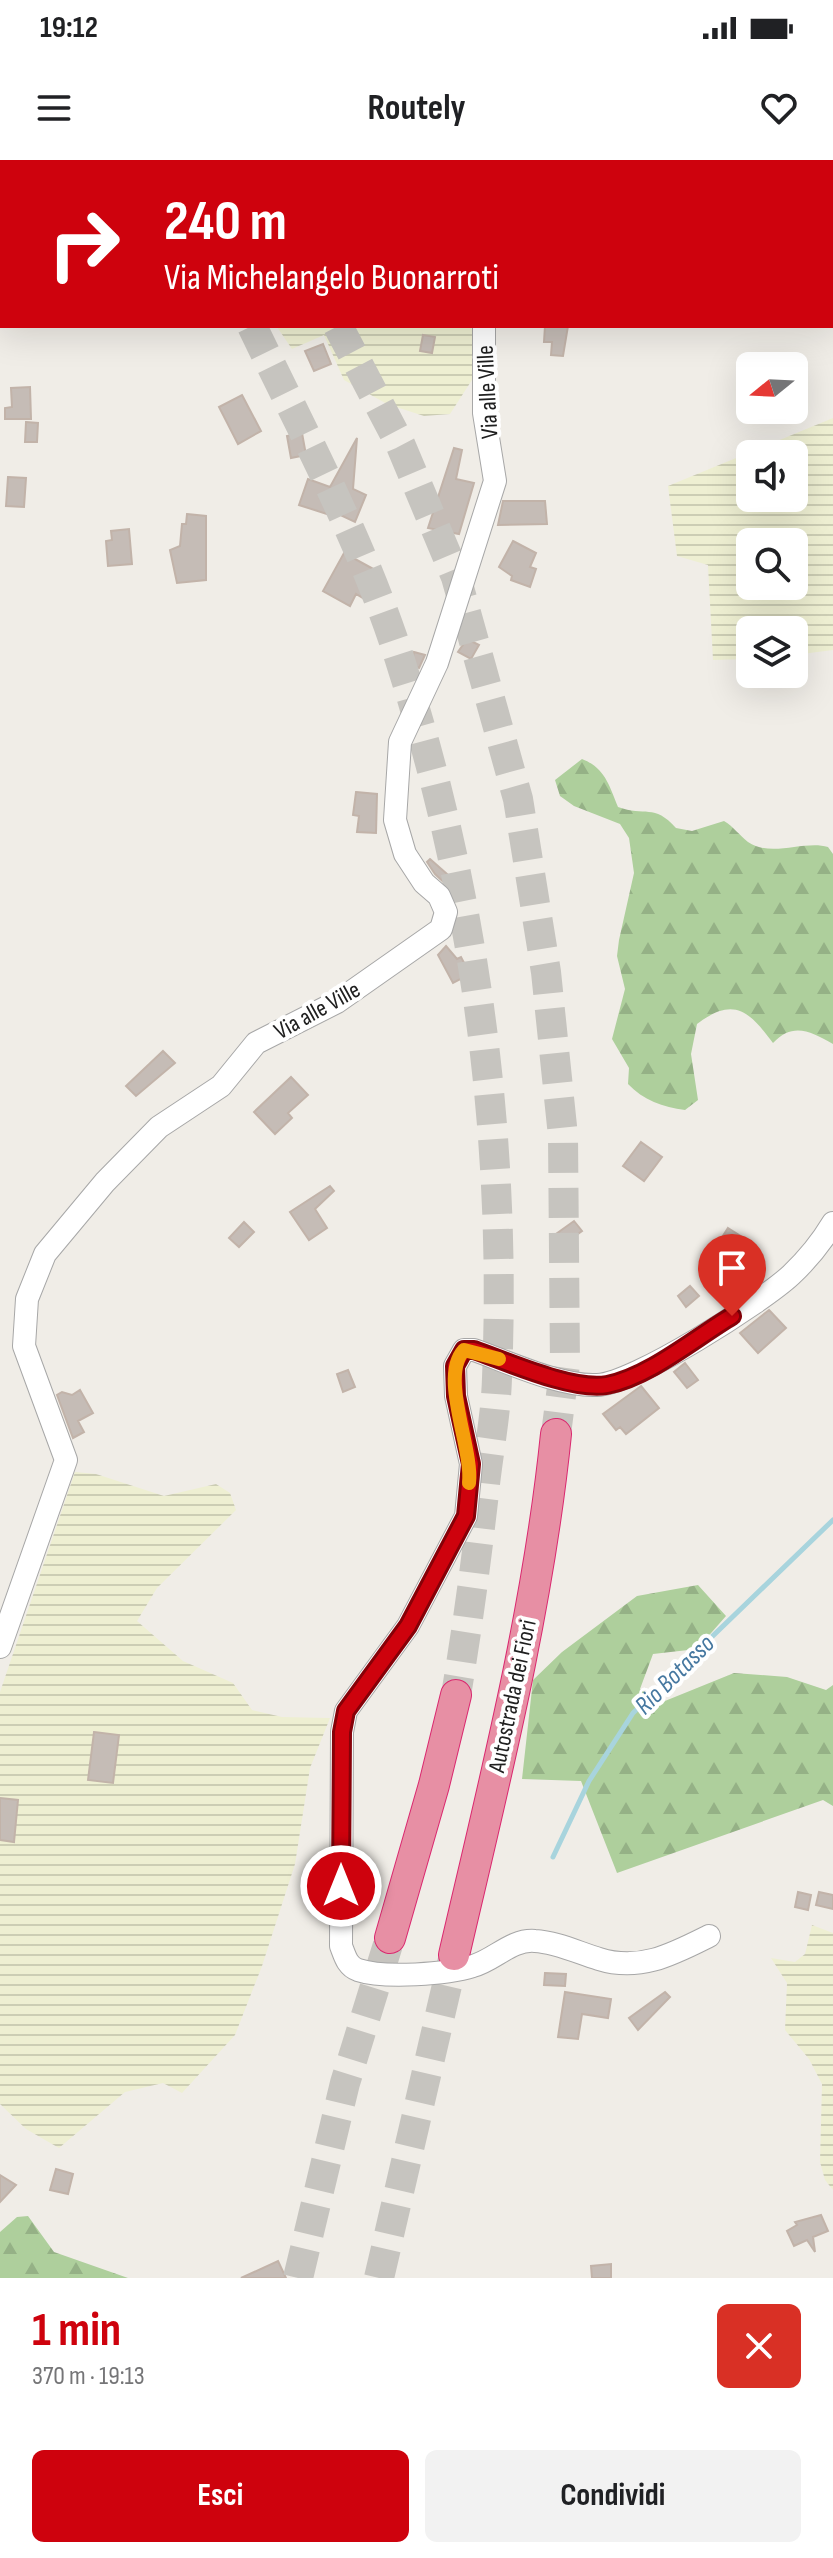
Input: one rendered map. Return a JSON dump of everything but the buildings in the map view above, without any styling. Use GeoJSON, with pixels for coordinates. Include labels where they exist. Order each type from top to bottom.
{"type":"FeatureCollection","features":[{"type":"Feature","properties":{"kind":"highway","name":"Autostrada dei Fiori"},"geometry":{"type":"LineString","coordinates":[[454,1955],[529,1621],[547,1526],[556,1434]]}},
{"type":"Feature","properties":{"kind":"highway"},"geometry":{"type":"LineString","coordinates":[[390,1938],[456,1695]]}},
{"type":"Feature","properties":{"kind":"street","name":"Via alle Ville"},"geometry":{"type":"LineString","coordinates":[[0,1647],[66,1460],[24,1346],[27,1299],[45,1254],[105,1182],[159,1127],[221,1086],[256,1043],[337,1002],[441,929],[446,912],[439,896],[424,883],[405,854],[395,820],[400,742],[437,663],[495,481],[484,413],[484,328]]}},
{"type":"Feature","properties":{"kind":"street"},"geometry":{"type":"LineString","coordinates":[[709,1936],[670,1955],[638,1965],[604,1961],[533,1941],[514,1944],[475,1966],[423,1975],[359,1970],[347,1962],[341,1946],[342,1732],[346,1711],[408,1626],[466,1516],[471,1464],[456,1396],[455,1366],[464,1350],[474,1350],[579,1383],[608,1385],[662,1360],[753,1305],[816,1250],[833,1223]]}},
{"type":"Feature","properties":{"kind":"green space"},"geometry":{"type":"Polygon","coordinates":[[[278,328],[473,328],[472,380],[450,414],[424,416],[387,404],[344,380],[324,335],[292,349],[278,328]]]}},
{"type":"Feature","properties":{"kind":"green space"},"geometry":{"type":"Polygon","coordinates":[[[833,418],[833,650],[808,653],[808,616],[736,616],[736,659],[713,660],[708,565],[677,556],[668,486],[736,458],[736,512],[808,512],[808,440],[780,440],[833,418]]]}},
{"type":"Feature","properties":{"kind":"green space"},"geometry":{"type":"Polygon","coordinates":[[[582,759],[601,772],[618,807],[655,813],[676,828],[692,831],[724,821],[757,847],[828,847],[833,854],[833,1044],[802,1031],[788,1032],[773,1043],[748,1016],[731,1009],[710,1015],[697,1024],[691,1054],[698,1100],[685,1110],[654,1102],[628,1084],[629,1068],[612,1039],[625,989],[617,956],[634,873],[629,838],[620,824],[574,806],[560,796],[555,780],[582,759]]]}},
{"type":"Feature","properties":{"kind":"green space"},"geometry":{"type":"Polygon","coordinates":[[[75,1472],[96,1474],[164,1496],[216,1484],[230,1493],[236,1510],[157,1588],[137,1621],[183,1661],[233,1683],[252,1710],[282,1717],[330,1718],[310,1768],[295,1864],[262,1966],[235,2035],[182,2093],[163,2083],[125,2092],[59,2148],[26,2129],[0,2104],[0,1692],[75,1472]]]}},
{"type":"Feature","properties":{"kind":"green space"},"geometry":{"type":"Polygon","coordinates":[[[698,1585],[726,1616],[697,1649],[653,1654],[640,1689],[660,1703],[734,1673],[787,1677],[826,1690],[833,1685],[833,1806],[823,1800],[617,1873],[581,1781],[522,1779],[533,1680],[562,1652],[637,1596],[698,1585]]]}},
{"type":"Feature","properties":{"kind":"green space"},"geometry":{"type":"Polygon","coordinates":[[[812,1925],[833,1933],[833,2190],[825,2180],[820,2162],[822,2084],[809,2059],[785,2030],[787,1983],[771,1958],[795,1962],[805,1954],[812,1925]]]}},
{"type":"Feature","properties":{"kind":"green space"},"geometry":{"type":"Polygon","coordinates":[[[28,2216],[54,2252],[128,2278],[0,2278],[0,2232],[17,2217],[28,2216]]]}},
{"type":"Feature","properties":{"kind":"waterway","name":"Rio Botasso"},"geometry":{"type":"LineString","coordinates":[[553,1857],[589,1781],[633,1713],[833,1520]]}},
{"type":"Feature","properties":{"kind":"tunnel"},"geometry":{"type":"LineString","coordinates":[[253,328],[350,530],[399,657],[447,834],[466,923],[480,1013],[496,1195],[499,1286],[497,1378],[456,1695]]}},
{"type":"Feature","properties":{"kind":"tunnel"},"geometry":{"type":"LineString","coordinates":[[339,328],[401,446],[456,577],[518,799],[546,972],[563,1136],[565,1364],[556,1434]]}},
{"type":"Feature","properties":{"kind":"tunnel"},"geometry":{"type":"LineString","coordinates":[[298,2278],[345,2083],[390,1938]]}},
{"type":"Feature","properties":{"kind":"tunnel"},"geometry":{"type":"LineString","coordinates":[[379,2278],[454,1955]]}},
{"type":"Feature","properties":{"kind":"slow traffic"},"geometry":{"type":"LineString","coordinates":[[469,1483],[471,1464],[456,1396],[455,1366],[464,1350],[474,1350],[499,1359]]}},
{"type":"Feature","properties":{"kind":"route"},"geometry":{"type":"LineString","coordinates":[[341,1886],[342,1732],[346,1711],[408,1626],[466,1516],[471,1464],[456,1396],[455,1366],[458,1357],[464,1350],[474,1350],[579,1383],[608,1385],[662,1360],[732,1316]]}}]}
